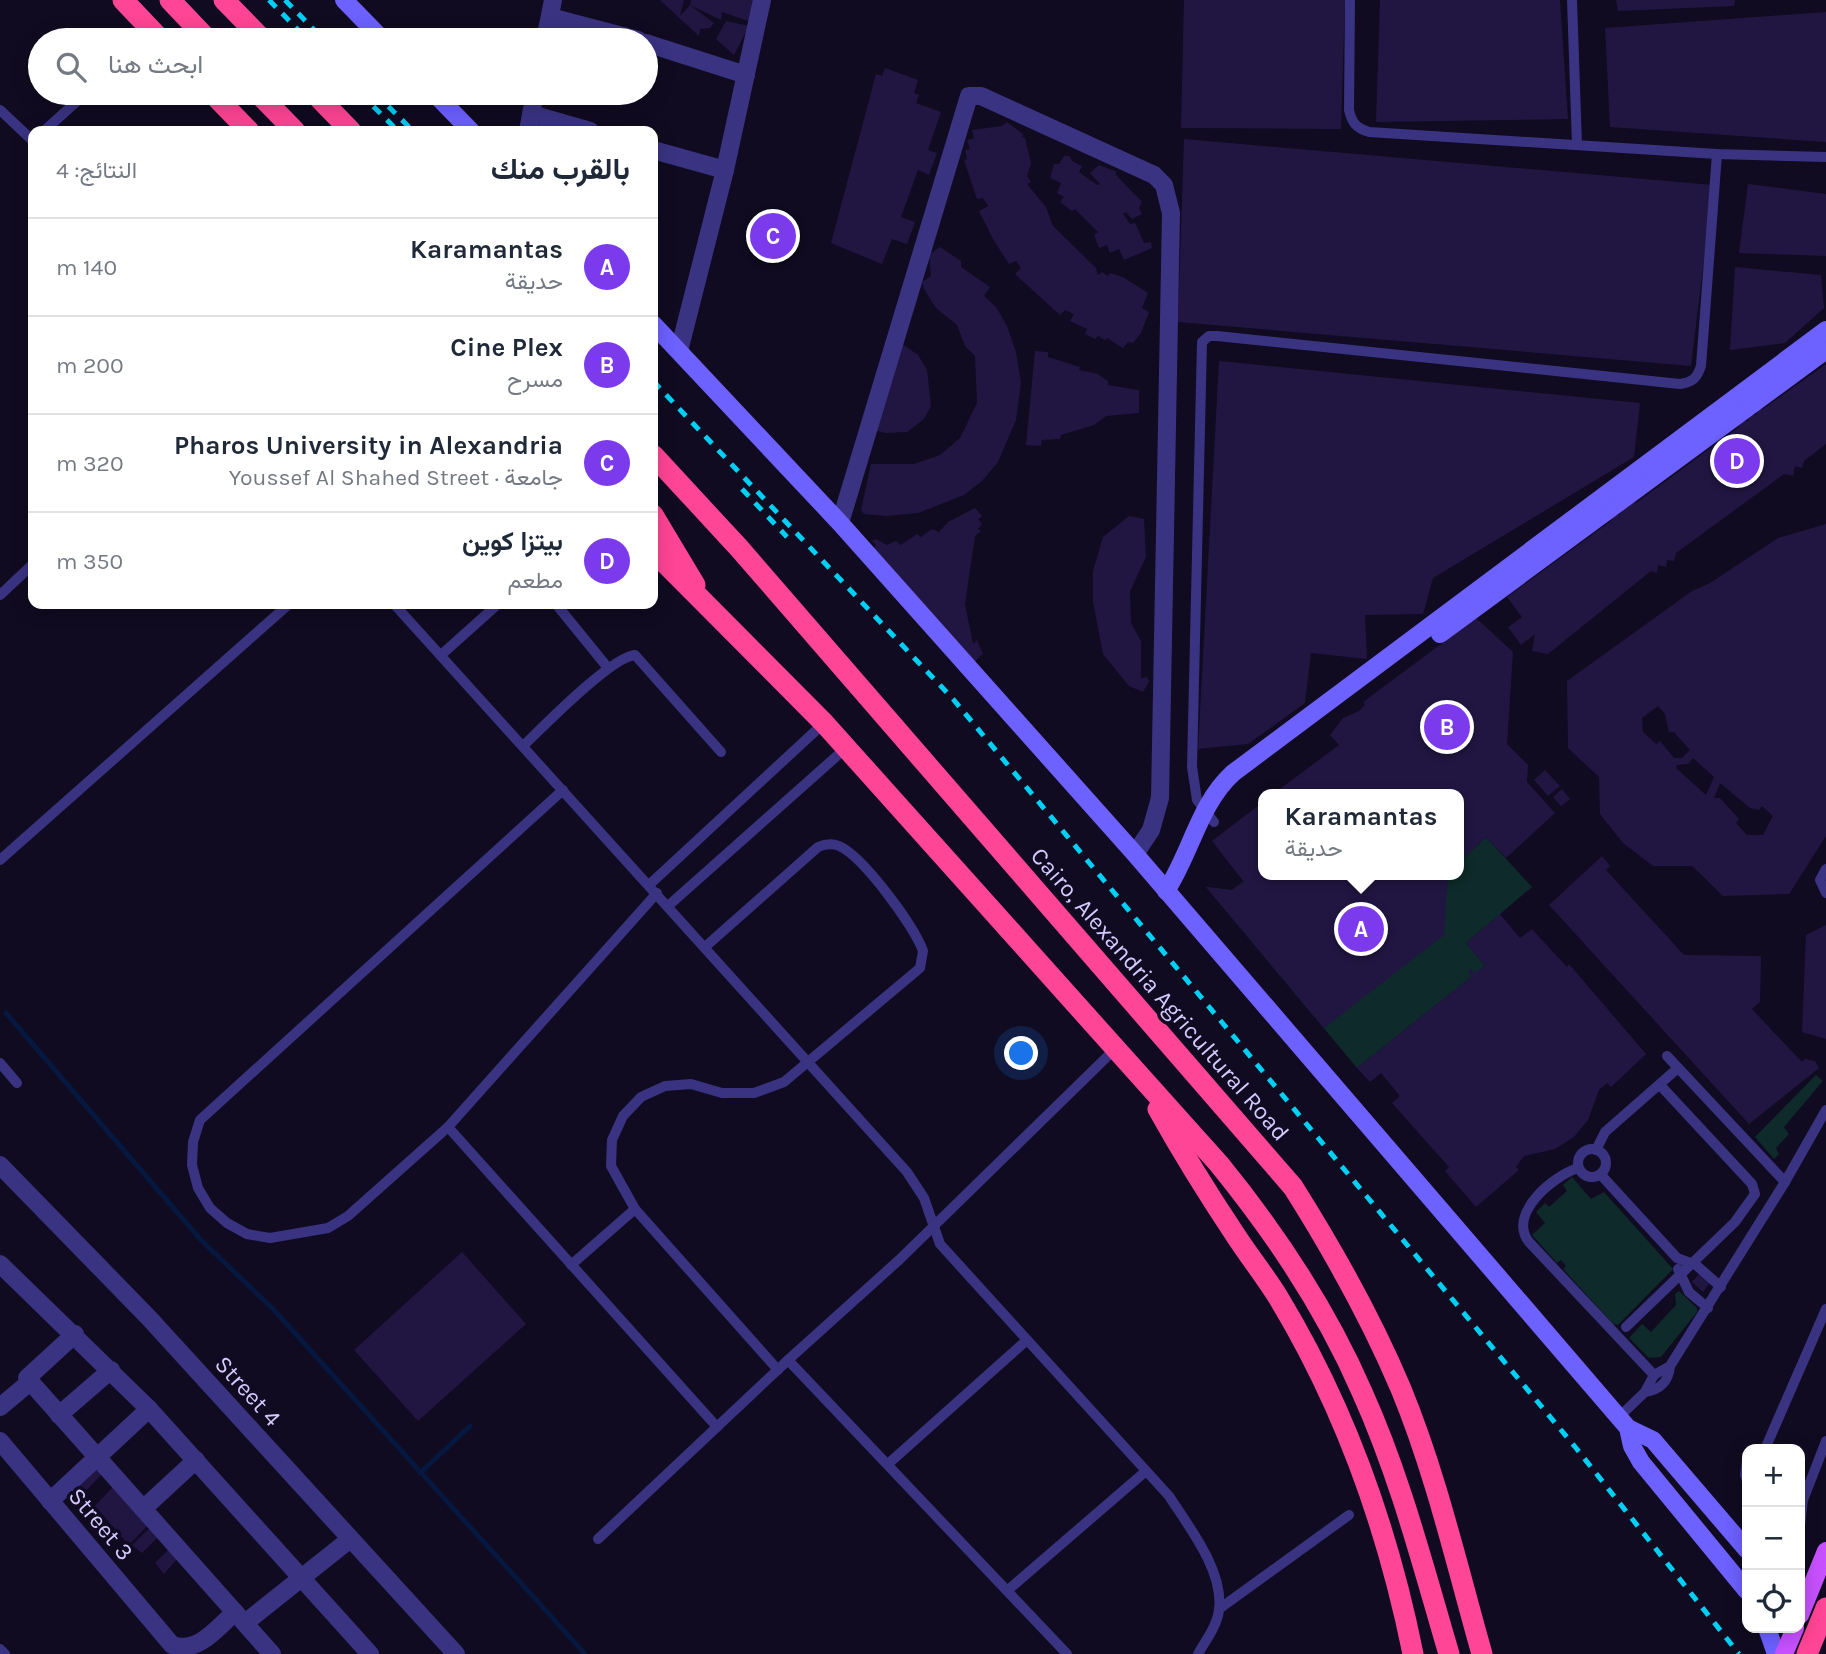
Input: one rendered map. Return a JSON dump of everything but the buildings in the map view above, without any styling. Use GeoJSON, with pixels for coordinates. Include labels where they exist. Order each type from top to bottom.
{"type":"FeatureCollection","features":[{"type":"Feature","properties":{"kind":"highway"},"geometry":{"type":"LineString","coordinates":[[123,0],[145,28]]}},
{"type":"Feature","properties":{"kind":"highway"},"geometry":{"type":"LineString","coordinates":[[170,0],[197,28]]}},
{"type":"Feature","properties":{"kind":"highway"},"geometry":{"type":"LineString","coordinates":[[224,0],[251,28]]}},
{"type":"Feature","properties":{"kind":"highway"},"geometry":{"type":"LineString","coordinates":[[224,105],[244,126]]}},
{"type":"Feature","properties":{"kind":"highway"},"geometry":{"type":"LineString","coordinates":[[270,105],[290,126]]}},
{"type":"Feature","properties":{"kind":"highway"},"geometry":{"type":"LineString","coordinates":[[326,105],[346,126]]}},
{"type":"Feature","properties":{"kind":"highway","name":"Cairo, Alexandria Agricultural Road"},"geometry":{"type":"LineString","coordinates":[[658,460],[739,548],[1293,1187],[1337,1257],[1402,1391],[1429,1471],[1482,1654]]}},
{"type":"Feature","properties":{"kind":"highway"},"geometry":{"type":"LineString","coordinates":[[658,522],[680,555],[705,606]]}},
{"type":"Feature","properties":{"kind":"highway"},"geometry":{"type":"LineString","coordinates":[[658,556],[847,747],[1253,1206],[1291,1261],[1339,1343],[1383,1442],[1449,1654]]}},
{"type":"Feature","properties":{"kind":"highway"},"geometry":{"type":"LineString","coordinates":[[1138,1073],[1198,1176],[1283,1306],[1321,1378],[1358,1464],[1388,1549],[1413,1654]]}},
{"type":"Feature","properties":{"kind":"highway"},"geometry":{"type":"LineString","coordinates":[[1807,1654],[1826,1608]]}},
{"type":"Feature","properties":{"kind":"main road"},"geometry":{"type":"LineString","coordinates":[[1806,1583],[1826,1550]]}},
{"type":"Feature","properties":{"kind":"main road"},"geometry":{"type":"LineString","coordinates":[[1784,1654],[1792,1633]]}},
{"type":"Feature","properties":{"kind":"street"},"geometry":{"type":"LineString","coordinates":[[344,0],[371,28]]}},
{"type":"Feature","properties":{"kind":"street"},"geometry":{"type":"LineString","coordinates":[[679,351],[725,170],[762,0]]}},
{"type":"Feature","properties":{"kind":"street"},"geometry":{"type":"LineString","coordinates":[[547,28],[551,8],[605,28]]}},
{"type":"Feature","properties":{"kind":"street"},"geometry":{"type":"LineString","coordinates":[[658,47],[746,75]]}},
{"type":"Feature","properties":{"kind":"street"},"geometry":{"type":"LineString","coordinates":[[840,523],[969,96],[981,96],[1154,175],[1164,185],[1171,213],[1160,798],[1158,815],[1135,854]]}},
{"type":"Feature","properties":{"kind":"street"},"geometry":{"type":"LineString","coordinates":[[446,105],[466,126]]}},
{"type":"Feature","properties":{"kind":"street"},"geometry":{"type":"LineString","coordinates":[[533,105],[530,123],[552,126]]}},
{"type":"Feature","properties":{"kind":"street"},"geometry":{"type":"LineString","coordinates":[[658,151],[725,170]]}},
{"type":"Feature","properties":{"kind":"street"},"geometry":{"type":"LineString","coordinates":[[658,329],[840,523],[1135,854],[1623,1422],[1653,1440],[1742,1544]]}},
{"type":"Feature","properties":{"kind":"street"},"geometry":{"type":"LineString","coordinates":[[1170,895],[1198,859],[1209,817],[1231,791],[1255,770],[1826,330]]}},
{"type":"Feature","properties":{"kind":"street"},"geometry":{"type":"LineString","coordinates":[[1475,600],[1826,350]]}},
{"type":"Feature","properties":{"kind":"street","name":"Street 4"},"geometry":{"type":"LineString","coordinates":[[0,1165],[149,1318],[456,1654]]}},
{"type":"Feature","properties":{"kind":"street"},"geometry":{"type":"LineString","coordinates":[[0,1264],[75,1334],[149,1409],[370,1654]]}},
{"type":"Feature","properties":{"kind":"street"},"geometry":{"type":"LineString","coordinates":[[75,1334],[27,1376],[30,1382],[272,1654]]}},
{"type":"Feature","properties":{"kind":"street"},"geometry":{"type":"LineString","coordinates":[[59,1415],[111,1370]]}},
{"type":"Feature","properties":{"kind":"street"},"geometry":{"type":"LineString","coordinates":[[0,1407],[30,1382]]}},
{"type":"Feature","properties":{"kind":"street"},"geometry":{"type":"LineString","coordinates":[[50,1501],[149,1409]]}},
{"type":"Feature","properties":{"kind":"street"},"geometry":{"type":"LineString","coordinates":[[1623,1422],[1636,1454],[1742,1585]]}},
{"type":"Feature","properties":{"kind":"street","name":"Street 3"},"geometry":{"type":"LineString","coordinates":[[0,1441],[165,1638],[180,1648],[197,1646],[240,1618]]}},
{"type":"Feature","properties":{"kind":"street"},"geometry":{"type":"LineString","coordinates":[[143,1509],[196,1460]]}},
{"type":"Feature","properties":{"kind":"street"},"geometry":{"type":"LineString","coordinates":[[1673,1501],[1693,1487]]}},
{"type":"Feature","properties":{"kind":"street"},"geometry":{"type":"LineString","coordinates":[[240,1618],[302,1578],[349,1540]]}},
{"type":"Feature","properties":{"kind":"street"},"geometry":{"type":"LineString","coordinates":[[1769,1633],[1776,1654]]}},
{"type":"Feature","properties":{"kind":"lane"},"geometry":{"type":"LineString","coordinates":[[1350,0],[1349,110],[1351,121],[1359,129],[1369,132],[1717,154],[1826,157]]}},
{"type":"Feature","properties":{"kind":"lane"},"geometry":{"type":"LineString","coordinates":[[1572,0],[1577,145]]}},
{"type":"Feature","properties":{"kind":"lane"},"geometry":{"type":"LineString","coordinates":[[50,126],[73,105]]}},
{"type":"Feature","properties":{"kind":"lane"},"geometry":{"type":"LineString","coordinates":[[0,110],[28,136]]}},
{"type":"Feature","properties":{"kind":"lane"},"geometry":{"type":"LineString","coordinates":[[1209,817],[1195,793],[1192,767],[1202,342],[1209,336],[1217,336],[1681,384],[1691,382],[1698,376],[1701,366],[1717,154]]}},
{"type":"Feature","properties":{"kind":"lane"},"geometry":{"type":"LineString","coordinates":[[0,595],[28,569]]}},
{"type":"Feature","properties":{"kind":"lane"},"geometry":{"type":"LineString","coordinates":[[0,860],[283,609]]}},
{"type":"Feature","properties":{"kind":"lane"},"geometry":{"type":"LineString","coordinates":[[399,609],[916,1184],[940,1244],[1146,1471],[1187,1523],[1219,1588],[1219,1609],[1215,1625],[1198,1654]]}},
{"type":"Feature","properties":{"kind":"lane"},"geometry":{"type":"LineString","coordinates":[[441,655],[492,609]]}},
{"type":"Feature","properties":{"kind":"lane"},"geometry":{"type":"LineString","coordinates":[[560,609],[608,668]]}},
{"type":"Feature","properties":{"kind":"lane"},"geometry":{"type":"LineString","coordinates":[[523,746],[608,668],[625,656],[635,655],[720,752]]}},
{"type":"Feature","properties":{"kind":"lane"},"geometry":{"type":"LineString","coordinates":[[563,790],[200,1120],[193,1142],[192,1165],[198,1188],[210,1208],[226,1223],[247,1234],[270,1238],[328,1228],[348,1216],[448,1127],[653,889],[824,723]]}},
{"type":"Feature","properties":{"kind":"lane"},"geometry":{"type":"LineString","coordinates":[[668,906],[847,747]]}},
{"type":"Feature","properties":{"kind":"lane"},"geometry":{"type":"LineString","coordinates":[[705,947],[818,847],[831,844],[842,847],[873,877],[922,946],[923,963],[784,1082],[754,1093],[722,1093],[691,1084],[664,1086],[641,1097],[622,1116],[612,1140],[611,1166],[635,1209],[778,1370]]}},
{"type":"Feature","properties":{"kind":"lane"},"geometry":{"type":"LineString","coordinates":[[1826,869],[1820,880],[1826,893]]}},
{"type":"Feature","properties":{"kind":"lane"},"geometry":{"type":"LineString","coordinates":[[598,1539],[788,1360],[862,1295],[1116,1048]]}},
{"type":"Feature","properties":{"kind":"lane"},"geometry":{"type":"LineString","coordinates":[[1667,1056],[1785,1182]]}},
{"type":"Feature","properties":{"kind":"lane"},"geometry":{"type":"LineString","coordinates":[[0,1063],[17,1083]]}},
{"type":"Feature","properties":{"kind":"lane"},"geometry":{"type":"LineString","coordinates":[[1596,1150],[1605,1132],[1678,1068]]}},
{"type":"Feature","properties":{"kind":"lane"},"geometry":{"type":"LineString","coordinates":[[1626,1327],[1752,1202],[1755,1191],[1660,1085]]}},
{"type":"Feature","properties":{"kind":"lane"},"geometry":{"type":"LineString","coordinates":[[1645,1392],[1663,1384],[1670,1366],[1785,1182],[1826,1110]]}},
{"type":"Feature","properties":{"kind":"lane"},"geometry":{"type":"LineString","coordinates":[[448,1127],[717,1427]]}},
{"type":"Feature","properties":{"kind":"lane"},"geometry":{"type":"LineString","coordinates":[[1578,1168],[1581,1153],[1596,1150]]}},
{"type":"Feature","properties":{"kind":"lane"},"geometry":{"type":"LineString","coordinates":[[1596,1150],[1606,1161],[1601,1175]]}},
{"type":"Feature","properties":{"kind":"lane"},"geometry":{"type":"LineString","coordinates":[[1578,1168],[1590,1178],[1601,1175]]}},
{"type":"Feature","properties":{"kind":"lane"},"geometry":{"type":"LineString","coordinates":[[1578,1168],[1564,1175],[1529,1205],[1523,1215],[1523,1232],[1529,1242],[1654,1375]]}},
{"type":"Feature","properties":{"kind":"lane"},"geometry":{"type":"LineString","coordinates":[[1601,1175],[1677,1258],[1692,1263],[1721,1287]]}},
{"type":"Feature","properties":{"kind":"lane"},"geometry":{"type":"LineString","coordinates":[[571,1265],[635,1209]]}},
{"type":"Feature","properties":{"kind":"lane"},"geometry":{"type":"LineString","coordinates":[[1677,1258],[1680,1275],[1689,1292],[1707,1308]]}},
{"type":"Feature","properties":{"kind":"lane"},"geometry":{"type":"LineString","coordinates":[[1767,1444],[1826,1309]]}},
{"type":"Feature","properties":{"kind":"lane"},"geometry":{"type":"LineString","coordinates":[[888,1464],[1027,1340]]}},
{"type":"Feature","properties":{"kind":"lane"},"geometry":{"type":"LineString","coordinates":[[788,1360],[1067,1654]]}},
{"type":"Feature","properties":{"kind":"lane"},"geometry":{"type":"LineString","coordinates":[[1623,1422],[1654,1375],[1670,1366]]}},
{"type":"Feature","properties":{"kind":"lane"},"geometry":{"type":"LineString","coordinates":[[1802,1507],[1826,1441]]}},
{"type":"Feature","properties":{"kind":"lane"},"geometry":{"type":"LineString","coordinates":[[1008,1590],[1146,1471]]}},
{"type":"Feature","properties":{"kind":"lane"},"geometry":{"type":"LineString","coordinates":[[1219,1609],[1349,1515]]}},
{"type":"Feature","properties":{"kind":"lane"},"geometry":{"type":"LineString","coordinates":[[0,1649],[5,1654]]}},
{"type":"Feature","properties":{"kind":"green space"},"geometry":{"type":"Polygon","coordinates":[[[1486,837],[1532,887],[1466,943],[1485,966],[1357,1068],[1206,887],[1232,890],[1258,871],[1258,880],[1464,880],[1464,857],[1486,837]]]}},
{"type":"Feature","properties":{"kind":"green space"},"geometry":{"type":"Polygon","coordinates":[[[1816,1075],[1823,1081],[1784,1127],[1789,1134],[1776,1148],[1779,1154],[1774,1159],[1755,1137],[1816,1075]]]}},
{"type":"Feature","properties":{"kind":"green space"},"geometry":{"type":"Polygon","coordinates":[[[1572,1177],[1591,1199],[1604,1192],[1673,1269],[1618,1325],[1613,1324],[1563,1269],[1566,1266],[1561,1260],[1557,1263],[1532,1235],[1545,1223],[1536,1212],[1545,1203],[1549,1207],[1567,1191],[1563,1185],[1572,1177]]]}},
{"type":"Feature","properties":{"kind":"green space"},"geometry":{"type":"Polygon","coordinates":[[[1679,1291],[1697,1308],[1697,1312],[1661,1357],[1649,1358],[1629,1338],[1642,1324],[1651,1332],[1676,1305],[1675,1294],[1679,1291]]]}},
{"type":"Feature","properties":{"kind":"waterway"},"geometry":{"type":"LineString","coordinates":[[6,1013],[201,1240],[274,1310],[585,1654]]}},
{"type":"Feature","properties":{"kind":"waterway"},"geometry":{"type":"LineString","coordinates":[[420,1473],[470,1426]]}},
{"type":"Feature","properties":{"kind":"railway"},"geometry":{"type":"LineString","coordinates":[[269,0],[296,28]]}},
{"type":"Feature","properties":{"kind":"railway"},"geometry":{"type":"LineString","coordinates":[[285,0],[312,28]]}},
{"type":"Feature","properties":{"kind":"railway"},"geometry":{"type":"LineString","coordinates":[[372,105],[393,126]]}},
{"type":"Feature","properties":{"kind":"railway"},"geometry":{"type":"LineString","coordinates":[[387,105],[408,126]]}},
{"type":"Feature","properties":{"kind":"railway"},"geometry":{"type":"LineString","coordinates":[[658,386],[953,699],[1576,1448],[1739,1654]]}},
{"type":"Feature","properties":{"kind":"railway"},"geometry":{"type":"LineString","coordinates":[[742,489],[787,537]]}},
{"type":"Feature","properties":{"kind":"place","name":"Pharos University in Alexandria"},"geometry":{"type":"Point","coordinates":[773,236]}},
{"type":"Feature","properties":{"kind":"place","name":"بيتزا كوين"},"geometry":{"type":"Point","coordinates":[1737,461]}},
{"type":"Feature","properties":{"kind":"place","name":"Cine Plex"},"geometry":{"type":"Point","coordinates":[1447,727]}},
{"type":"Feature","properties":{"kind":"place","name":"Karamantas"},"geometry":{"type":"Point","coordinates":[1361,929]}}]}
